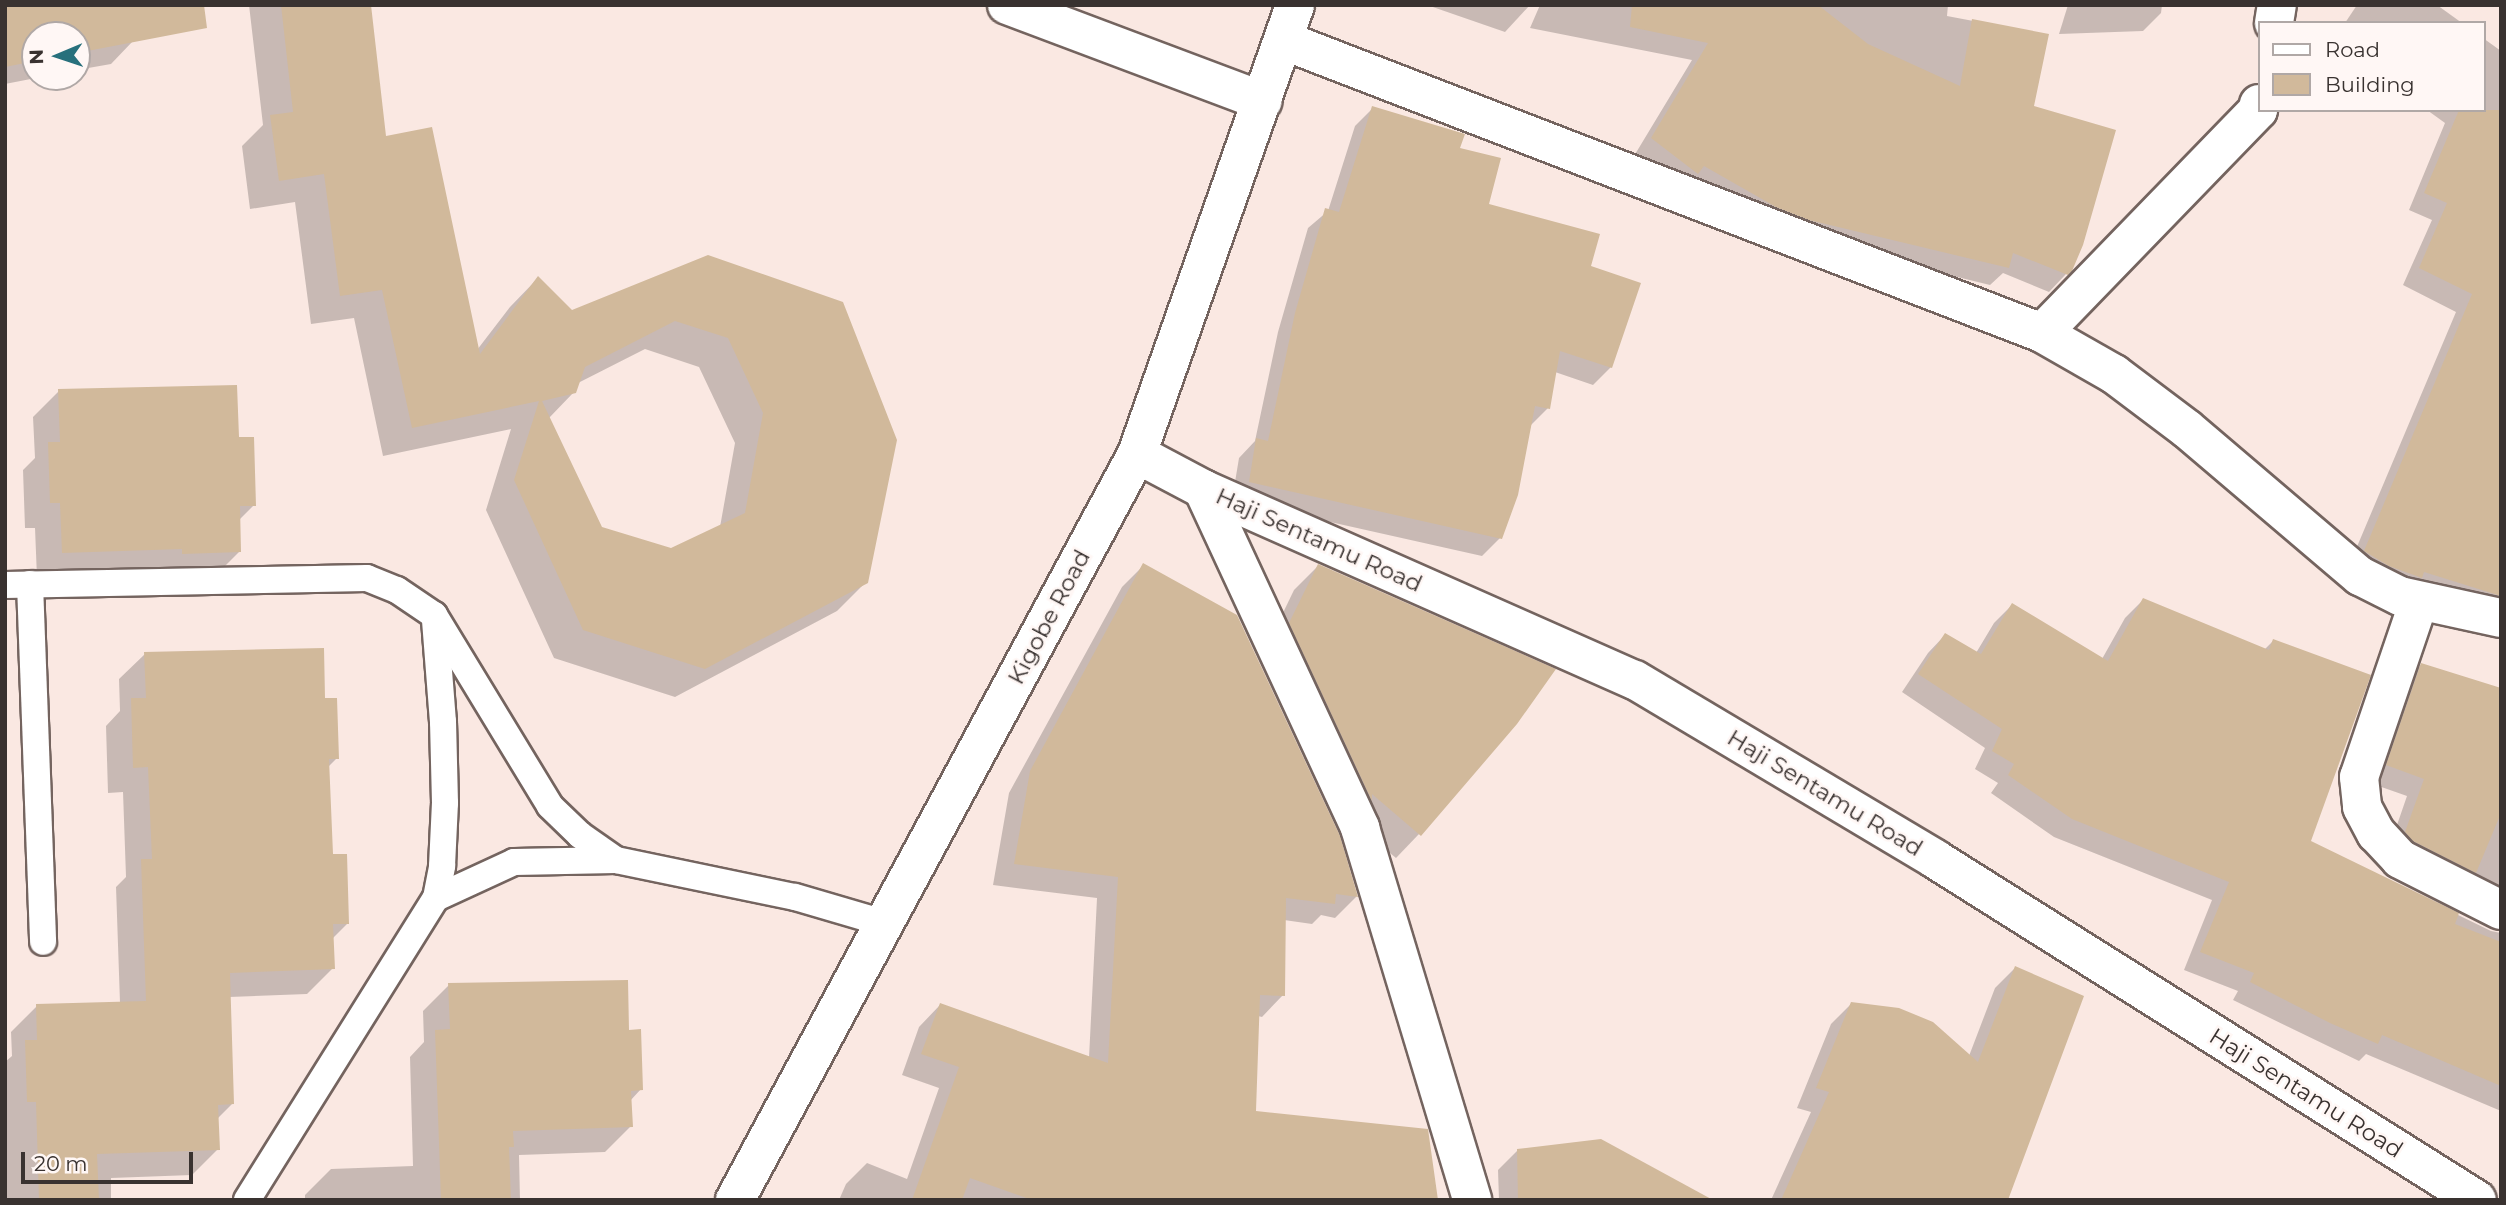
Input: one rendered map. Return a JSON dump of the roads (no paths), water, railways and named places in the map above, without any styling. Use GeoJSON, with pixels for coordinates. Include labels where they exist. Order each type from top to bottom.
{"type":"FeatureCollection","features":[{"type":"Feature","properties":{"kind":"street"},"geometry":{"type":"LineString","coordinates":[[1007,5],[1263,100]]}},
{"type":"Feature","properties":{"kind":"street","name":"Kigobe Road"},"geometry":{"type":"LineString","coordinates":[[735,1200],[1137,454],[1285,41],[1295,5]]}},
{"type":"Feature","properties":{"kind":"street"},"geometry":{"type":"LineString","coordinates":[[1285,41],[2042,333],[2114,374],[2187,429],[2360,576],[2400,596],[2501,618]]}},
{"type":"Feature","properties":{"kind":"street"},"geometry":{"type":"LineString","coordinates":[[2042,333],[2258,110]]}},
{"type":"Feature","properties":{"kind":"street","name":"Haji Sentamu Road"},"geometry":{"type":"LineString","coordinates":[[1137,454],[1203,489],[1634,680],[1935,859],[2477,1200]]}},
{"type":"Feature","properties":{"kind":"street"},"geometry":{"type":"LineString","coordinates":[[1203,489],[1360,828],[1472,1200]]}},
{"type":"Feature","properties":{"kind":"street"},"geometry":{"type":"LineString","coordinates":[[2419,601],[2359,777],[2362,807],[2375,833],[2400,859],[2501,909]]}},
{"type":"Feature","properties":{"kind":"lane"},"geometry":{"type":"LineString","coordinates":[[43,942],[18,584],[367,578],[397,590],[434,615],[550,806],[580,835],[616,860]]}},
{"type":"Feature","properties":{"kind":"lane"},"geometry":{"type":"LineString","coordinates":[[247,1200],[436,898],[442,866],[445,803],[443,722],[434,615]]}},
{"type":"Feature","properties":{"kind":"lane"},"geometry":{"type":"LineString","coordinates":[[436,898],[514,862],[616,860],[795,897],[884,923]]}}]}
